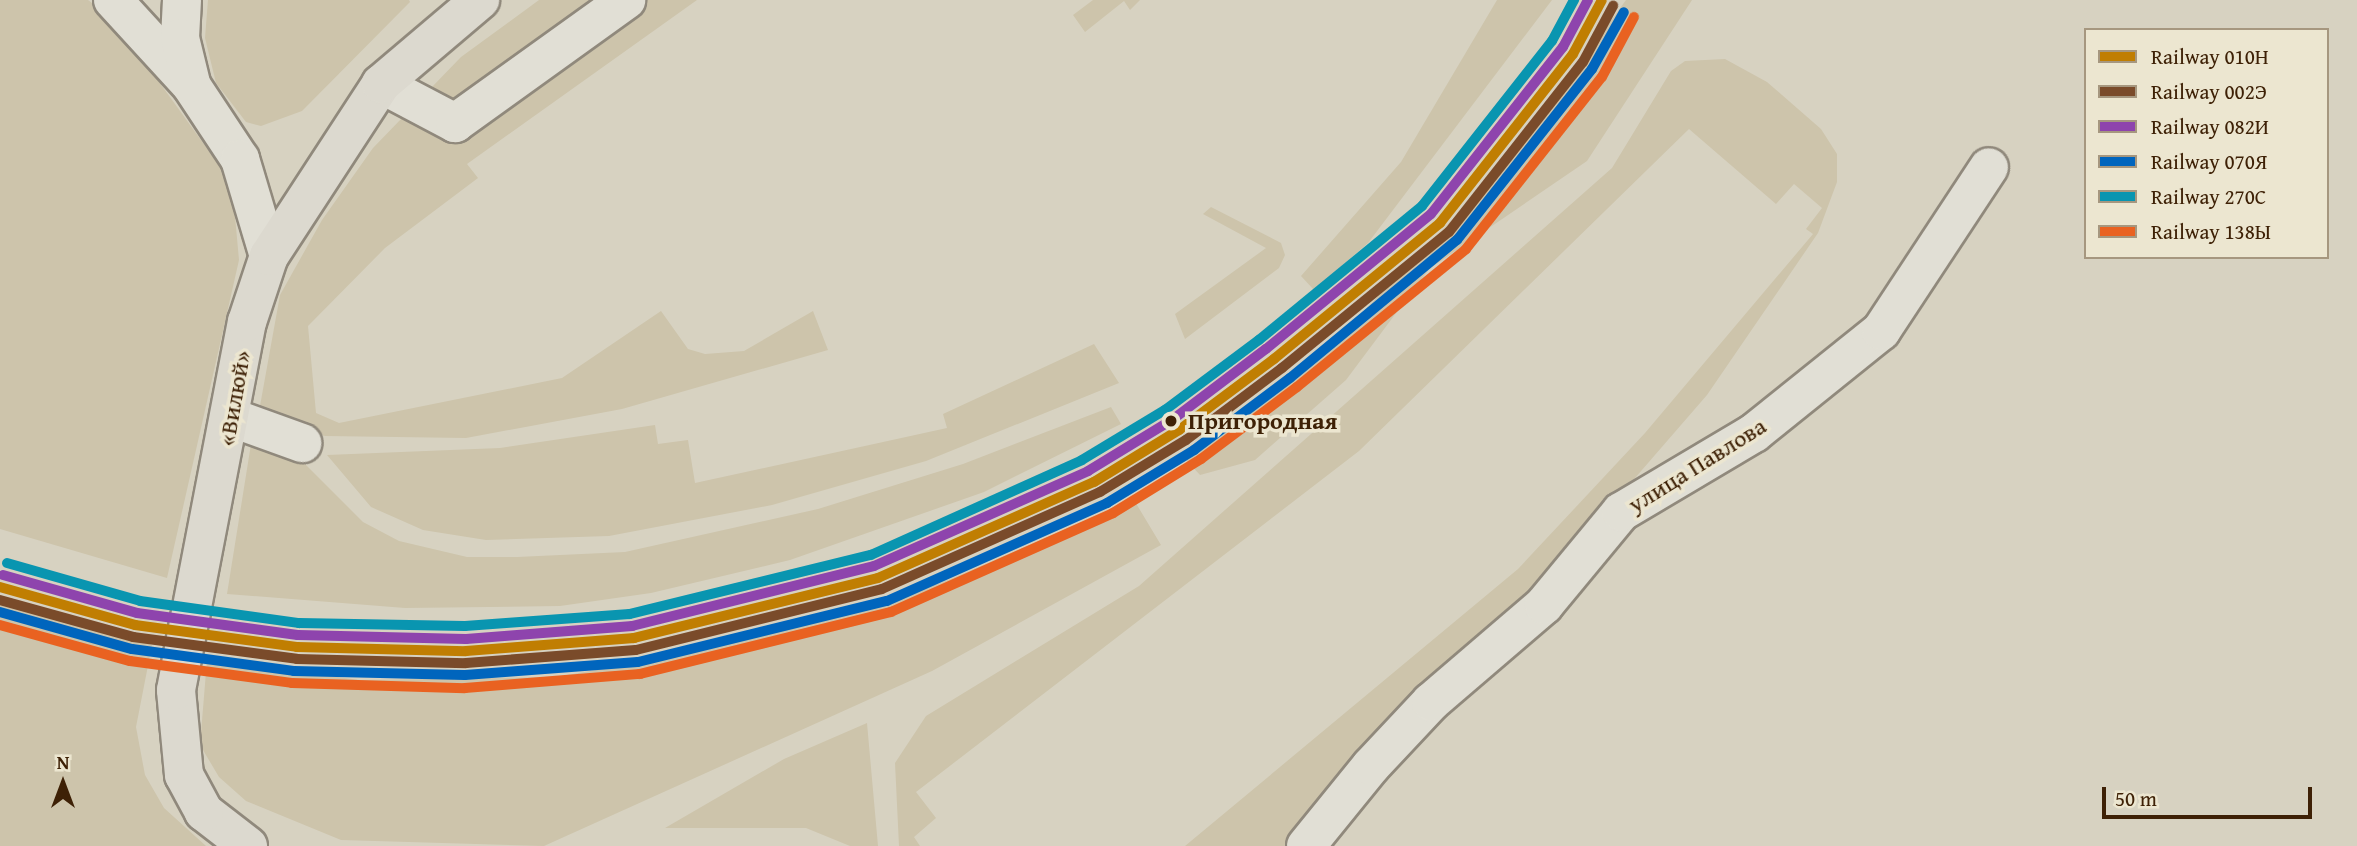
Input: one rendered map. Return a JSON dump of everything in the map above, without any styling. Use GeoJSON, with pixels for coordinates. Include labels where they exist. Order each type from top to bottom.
{"type":"FeatureCollection","features":[{"type":"Feature","properties":{"kind":"highway","name":"«Вилюй»"},"geometry":{"type":"LineString","coordinates":[[248,846],[204,812],[184,775],[177,712],[181,665],[205,565],[247,322],[269,256],[381,84],[480,0]]}},
{"type":"Feature","properties":{"kind":"street"},"geometry":{"type":"LineString","coordinates":[[113,0],[191,85],[240,159],[269,256]]}},
{"type":"Feature","properties":{"kind":"street"},"geometry":{"type":"LineString","coordinates":[[182,0],[180,38],[191,85]]}},
{"type":"Feature","properties":{"kind":"street"},"geometry":{"type":"LineString","coordinates":[[381,84],[455,123],[625,0]]}},
{"type":"Feature","properties":{"kind":"street","name":"улица Павлова"},"geometry":{"type":"LineString","coordinates":[[1306,846],[1371,766],[1431,702],[1544,605],[1621,512],[1754,433],[1881,331],[1989,167]]}},
{"type":"Feature","properties":{"kind":"street"},"geometry":{"type":"LineString","coordinates":[[230,417],[302,443]]}},
{"type":"Feature","properties":{"kind":"shaded area"},"geometry":{"type":"Polygon","coordinates":[[[0,0],[88,0],[115,21],[232,183],[239,260],[167,578],[0,529],[0,0]]]}},
{"type":"Feature","properties":{"kind":"shaded area"},"geometry":{"type":"Polygon","coordinates":[[[208,0],[410,2],[302,111],[261,126],[246,122],[216,83],[205,38],[208,0]]]}},
{"type":"Feature","properties":{"kind":"shaded area"},"geometry":{"type":"Polygon","coordinates":[[[539,0],[697,0],[467,164],[478,178],[385,248],[308,326],[316,413],[339,423],[562,378],[661,311],[688,349],[705,354],[744,351],[813,311],[828,350],[622,409],[466,438],[325,436],[258,417],[280,295],[322,220],[373,148],[461,57],[539,0]]]}},
{"type":"Feature","properties":{"kind":"shaded area"},"geometry":{"type":"Polygon","coordinates":[[[1093,0],[1140,0],[1130,10],[1124,1],[1085,32],[1073,15],[1093,0]]]}},
{"type":"Feature","properties":{"kind":"shaded area"},"geometry":{"type":"Polygon","coordinates":[[[1497,0],[1552,0],[1368,243],[1314,290],[1301,276],[1401,162],[1497,0]]]}},
{"type":"Feature","properties":{"kind":"shaded area"},"geometry":{"type":"Polygon","coordinates":[[[1626,0],[1692,0],[1587,161],[1429,269],[1346,380],[1255,460],[1200,475],[1186,460],[1328,348],[1510,160],[1626,0]]]}},
{"type":"Feature","properties":{"kind":"shaded area"},"geometry":{"type":"Polygon","coordinates":[[[1725,59],[1767,82],[1821,129],[1837,154],[1837,182],[1818,233],[1707,395],[1583,538],[1437,677],[1302,846],[1185,846],[1518,569],[1645,433],[1813,234],[1806,229],[1822,208],[1794,184],[1776,204],[1689,129],[1359,451],[916,792],[936,818],[914,837],[920,846],[899,846],[895,763],[926,716],[1139,586],[1612,168],[1671,71],[1685,61],[1725,59]]]}},
{"type":"Feature","properties":{"kind":"shaded area"},"geometry":{"type":"Polygon","coordinates":[[[1211,207],[1281,243],[1285,255],[1279,268],[1185,339],[1175,314],[1266,248],[1203,214],[1211,207]]]}},
{"type":"Feature","properties":{"kind":"shaded area"},"geometry":{"type":"Polygon","coordinates":[[[1094,344],[1119,383],[926,461],[772,505],[609,536],[486,540],[423,530],[371,507],[327,455],[500,448],[655,425],[658,444],[688,440],[695,483],[947,428],[943,414],[1094,344]]]}},
{"type":"Feature","properties":{"kind":"shaded area"},"geometry":{"type":"Polygon","coordinates":[[[1111,407],[1121,424],[984,492],[790,560],[651,593],[560,606],[405,608],[227,594],[251,444],[292,451],[363,522],[399,541],[467,557],[517,557],[625,552],[818,509],[963,464],[1111,407]]]}},
{"type":"Feature","properties":{"kind":"shaded area"},"geometry":{"type":"Polygon","coordinates":[[[1134,500],[1161,545],[932,671],[544,846],[341,840],[246,801],[219,777],[200,745],[207,660],[360,680],[555,677],[643,662],[941,583],[1134,500]]]}},
{"type":"Feature","properties":{"kind":"shaded area"},"geometry":{"type":"Polygon","coordinates":[[[0,600],[152,645],[136,727],[145,775],[164,808],[206,846],[0,846],[0,600]]]}},
{"type":"Feature","properties":{"kind":"shaded area"},"geometry":{"type":"Polygon","coordinates":[[[867,723],[878,846],[850,846],[806,828],[665,828],[784,759],[867,723]]]}},
{"type":"Feature","properties":{"kind":"rail line","name":"270С"},"geometry":{"type":"LineString","coordinates":[[7,563],[140,601],[299,623],[465,626],[630,614],[871,555],[1082,460],[1165,410],[1259,340],[1422,206],[1552,41],[1574,0]]}},
{"type":"Feature","properties":{"kind":"rail line","name":"082И"},"geometry":{"type":"LineString","coordinates":[[3,575],[137,613],[298,635],[466,639],[632,626],[874,566],[1088,471],[1172,420],[1266,349],[1431,214],[1563,47],[1588,0]]}},
{"type":"Feature","properties":{"kind":"rail line","name":"010Н"},"geometry":{"type":"LineString","coordinates":[[0,587],[135,625],[297,647],[466,651],[634,638],[878,578],[1094,482],[1179,430],[1274,359],[1440,223],[1573,54],[1602,0]]}},
{"type":"Feature","properties":{"kind":"rail line","name":"002Э"},"geometry":{"type":"LineString","coordinates":[[0,600],[133,637],[297,659],[466,663],[636,650],[882,589],[1100,492],[1186,440],[1282,368],[1449,232],[1583,62],[1613,6]]}},
{"type":"Feature","properties":{"kind":"rail line","name":"070Я"},"geometry":{"type":"LineString","coordinates":[[0,612],[132,649],[294,671],[465,675],[638,662],[887,601],[1107,503],[1194,450],[1290,378],[1457,240],[1592,69],[1624,12]]}},
{"type":"Feature","properties":{"kind":"rail line","name":"138Ы"},"geometry":{"type":"LineString","coordinates":[[0,625],[130,661],[292,683],[465,688],[640,674],[891,612],[1113,513],[1201,459],[1297,387],[1466,249],[1602,77],[1634,17]]}},
{"type":"Feature","properties":{"kind":"place","name":"Пригородная"},"geometry":{"type":"Point","coordinates":[1171,421]}}]}
